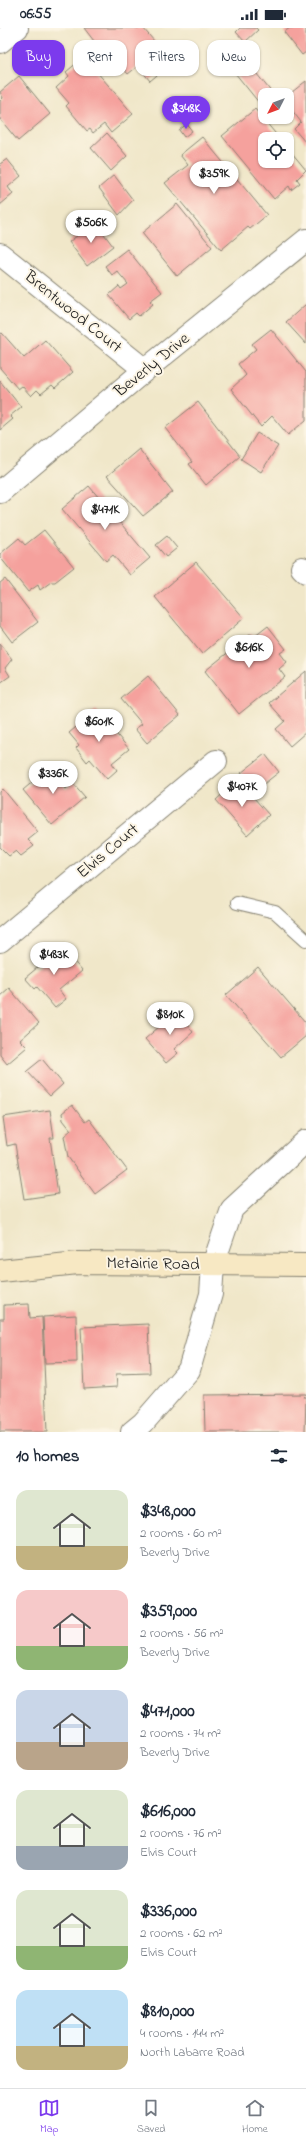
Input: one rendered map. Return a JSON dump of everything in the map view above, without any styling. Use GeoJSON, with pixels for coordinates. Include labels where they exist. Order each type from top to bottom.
{"type":"FeatureCollection","features":[{"type":"Feature","properties":{"kind":"main road","name":"Metairie Road"},"geometry":{"type":"LineString","coordinates":[[0,1271],[78,1263],[306,1265]]}},
{"type":"Feature","properties":{"kind":"street"},"geometry":{"type":"LineString","coordinates":[[0,42],[17,28]]}},
{"type":"Feature","properties":{"kind":"street","name":"Beverly Drive"},"geometry":{"type":"LineString","coordinates":[[0,492],[146,370],[306,240]]}},
{"type":"Feature","properties":{"kind":"street","name":"Brentwood Court"},"geometry":{"type":"LineString","coordinates":[[0,254],[146,370]]}},
{"type":"Feature","properties":{"kind":"street","name":"Elvis Court"},"geometry":{"type":"LineString","coordinates":[[0,941],[216,761]]}},
{"type":"Feature","properties":{"kind":"street"},"geometry":{"type":"LineString","coordinates":[[138,1428],[189,1370],[211,1294],[213,1265],[232,1209],[306,1141]]}},
{"type":"Feature","properties":{"kind":"lane"},"geometry":{"type":"LineString","coordinates":[[237,904],[275,912],[306,940]]}},
{"type":"Feature","properties":{"kind":"building"},"geometry":{"type":"Polygon","coordinates":[[[84,28],[143,28],[153,40],[135,40],[135,68],[128,74],[127,40],[93,40],[84,28]]]}},
{"type":"Feature","properties":{"kind":"building"},"geometry":{"type":"Polygon","coordinates":[[[240,28],[256,28],[258,30],[247,40],[243,40],[236,32],[240,28]]]}},
{"type":"Feature","properties":{"kind":"building"},"geometry":{"type":"Polygon","coordinates":[[[290,28],[306,28],[306,52],[302,55],[284,32],[290,28]]]}},
{"type":"Feature","properties":{"kind":"building"},"geometry":{"type":"Polygon","coordinates":[[[73,66],[73,76],[100,76],[133,114],[111,133],[104,124],[93,133],[90,129],[87,131],[66,106],[69,103],[56,88],[69,76],[66,72],[73,66]]]}},
{"type":"Feature","properties":{"kind":"building"},"geometry":{"type":"Polygon","coordinates":[[[19,76],[50,114],[18,141],[0,119],[0,101],[3,98],[0,92],[19,76]]]}},
{"type":"Feature","properties":{"kind":"building"},"geometry":{"type":"Polygon","coordinates":[[[146,76],[156,76],[150,81],[146,76]]]}},
{"type":"Feature","properties":{"kind":"building"},"geometry":{"type":"Polygon","coordinates":[[[237,76],[258,76],[268,88],[258,88],[258,102],[237,76]]]}},
{"type":"Feature","properties":{"kind":"building"},"geometry":{"type":"Polygon","coordinates":[[[306,81],[306,143],[294,129],[301,122],[294,113],[294,90],[306,81]]]}},
{"type":"Feature","properties":{"kind":"building"},"geometry":{"type":"Polygon","coordinates":[[[255,109],[258,113],[258,124],[268,124],[274,132],[258,132],[258,168],[294,168],[294,155],[306,170],[297,179],[300,183],[291,190],[289,186],[274,199],[222,136],[255,109]]]}},
{"type":"Feature","properties":{"kind":"building"},"geometry":{"type":"Polygon","coordinates":[[[187,124],[192,131],[184,137],[179,130],[187,124]]]}},
{"type":"Feature","properties":{"kind":"building"},"geometry":{"type":"Polygon","coordinates":[[[107,133],[127,156],[111,171],[91,148],[107,133]]]}},
{"type":"Feature","properties":{"kind":"building"},"geometry":{"type":"Polygon","coordinates":[[[202,137],[267,215],[250,229],[248,227],[221,250],[165,183],[188,165],[180,155],[202,137]]]}},
{"type":"Feature","properties":{"kind":"building"},"geometry":{"type":"Polygon","coordinates":[[[7,159],[21,176],[8,187],[13,194],[0,205],[0,164],[7,159]]]}},
{"type":"Feature","properties":{"kind":"building"},"geometry":{"type":"Polygon","coordinates":[[[114,175],[133,200],[119,215],[99,188],[114,175]]]}},
{"type":"Feature","properties":{"kind":"building"},"geometry":{"type":"Polygon","coordinates":[[[177,204],[212,247],[177,276],[142,233],[177,204]]]}},
{"type":"Feature","properties":{"kind":"building"},"geometry":{"type":"Polygon","coordinates":[[[95,222],[113,246],[87,266],[69,242],[95,222]]]}},
{"type":"Feature","properties":{"kind":"building"},"geometry":{"type":"Polygon","coordinates":[[[127,249],[162,292],[150,301],[153,304],[139,316],[136,313],[129,319],[109,295],[119,286],[121,289],[128,284],[117,271],[112,275],[105,266],[127,249]]]}},
{"type":"Feature","properties":{"kind":"building"},"geometry":{"type":"Polygon","coordinates":[[[306,304],[306,344],[286,322],[306,304]]]}},
{"type":"Feature","properties":{"kind":"building"},"geometry":{"type":"Polygon","coordinates":[[[271,329],[306,372],[306,420],[288,435],[272,416],[261,427],[231,389],[246,375],[238,364],[256,349],[252,344],[271,329]]]}},
{"type":"Feature","properties":{"kind":"building"},"geometry":{"type":"Polygon","coordinates":[[[2,333],[24,358],[45,340],[73,372],[55,388],[52,385],[41,394],[37,390],[31,396],[22,386],[18,389],[0,368],[0,334],[2,333]]]}},
{"type":"Feature","properties":{"kind":"building"},"geometry":{"type":"Polygon","coordinates":[[[0,381],[21,407],[10,416],[13,419],[0,430],[0,381]]]}},
{"type":"Feature","properties":{"kind":"building"},"geometry":{"type":"Polygon","coordinates":[[[198,402],[240,456],[206,485],[189,464],[192,462],[165,428],[198,402]]]}},
{"type":"Feature","properties":{"kind":"building"},"geometry":{"type":"Polygon","coordinates":[[[257,433],[278,446],[261,472],[241,459],[257,433]]]}},
{"type":"Feature","properties":{"kind":"building"},"geometry":{"type":"Polygon","coordinates":[[[139,449],[173,492],[143,516],[107,476],[139,449]]]}},
{"type":"Feature","properties":{"kind":"building"},"geometry":{"type":"Polygon","coordinates":[[[89,486],[150,558],[130,575],[113,555],[106,561],[62,509],[89,486]]]}},
{"type":"Feature","properties":{"kind":"building"},"geometry":{"type":"Polygon","coordinates":[[[44,530],[74,567],[55,582],[51,582],[40,590],[38,585],[28,592],[0,557],[0,554],[19,538],[25,545],[44,530]]]}},
{"type":"Feature","properties":{"kind":"building"},"geometry":{"type":"Polygon","coordinates":[[[167,536],[177,548],[166,557],[156,545],[167,536]]]}},
{"type":"Feature","properties":{"kind":"building"},"geometry":{"type":"Polygon","coordinates":[[[196,562],[244,618],[202,654],[155,597],[196,562]]]}},
{"type":"Feature","properties":{"kind":"building"},"geometry":{"type":"Polygon","coordinates":[[[5,579],[38,622],[12,642],[0,626],[0,583],[5,579]]]}},
{"type":"Feature","properties":{"kind":"building"},"geometry":{"type":"Polygon","coordinates":[[[268,626],[286,649],[280,653],[287,662],[279,669],[285,677],[239,714],[205,671],[251,634],[254,637],[268,626]]]}},
{"type":"Feature","properties":{"kind":"building"},"geometry":{"type":"Polygon","coordinates":[[[0,644],[12,659],[5,668],[10,676],[0,683],[0,644]]]}},
{"type":"Feature","properties":{"kind":"building"},"geometry":{"type":"Polygon","coordinates":[[[306,671],[306,732],[290,746],[276,729],[285,721],[269,703],[306,671]]]}},
{"type":"Feature","properties":{"kind":"building"},"geometry":{"type":"Polygon","coordinates":[[[148,676],[180,715],[147,743],[135,729],[142,724],[121,699],[148,676]]]}},
{"type":"Feature","properties":{"kind":"building"},"geometry":{"type":"Polygon","coordinates":[[[96,710],[129,749],[112,763],[117,770],[107,779],[90,759],[87,762],[76,748],[79,745],[69,733],[96,710]]]}},
{"type":"Feature","properties":{"kind":"building"},"geometry":{"type":"Polygon","coordinates":[[[265,754],[279,772],[255,791],[241,773],[265,754]]]}},
{"type":"Feature","properties":{"kind":"building"},"geometry":{"type":"Polygon","coordinates":[[[47,765],[66,789],[73,783],[85,797],[52,825],[23,790],[36,779],[34,776],[47,765]]]}},
{"type":"Feature","properties":{"kind":"building"},"geometry":{"type":"Polygon","coordinates":[[[238,780],[269,815],[247,835],[216,800],[238,780]]]}},
{"type":"Feature","properties":{"kind":"building"},"geometry":{"type":"Polygon","coordinates":[[[3,789],[38,832],[28,840],[34,846],[21,856],[16,851],[9,856],[0,847],[0,792],[3,789]]]}},
{"type":"Feature","properties":{"kind":"building"},"geometry":{"type":"Polygon","coordinates":[[[62,947],[82,971],[59,990],[66,999],[55,1008],[37,987],[35,989],[25,978],[62,947]]]}},
{"type":"Feature","properties":{"kind":"building"},"geometry":{"type":"Polygon","coordinates":[[[258,967],[306,1023],[306,1036],[281,1057],[226,995],[258,967]]]}},
{"type":"Feature","properties":{"kind":"building"},"geometry":{"type":"Polygon","coordinates":[[[9,988],[39,1023],[20,1040],[27,1047],[7,1064],[0,1055],[0,996],[9,988]]]}},
{"type":"Feature","properties":{"kind":"building"},"geometry":{"type":"Polygon","coordinates":[[[182,1007],[189,1012],[182,1018],[193,1032],[174,1049],[178,1053],[166,1063],[145,1039],[182,1007]]]}},
{"type":"Feature","properties":{"kind":"building"},"geometry":{"type":"Polygon","coordinates":[[[42,1059],[63,1084],[50,1096],[27,1071],[42,1059]]]}},
{"type":"Feature","properties":{"kind":"building"},"geometry":{"type":"Polygon","coordinates":[[[72,1105],[85,1122],[89,1119],[127,1170],[95,1194],[68,1157],[64,1136],[71,1130],[63,1120],[62,1113],[72,1105]]]}},
{"type":"Feature","properties":{"kind":"building"},"geometry":{"type":"Polygon","coordinates":[[[50,1110],[54,1138],[50,1138],[58,1194],[24,1199],[15,1144],[7,1146],[3,1117],[50,1110]]]}},
{"type":"Feature","properties":{"kind":"building"},"geometry":{"type":"Polygon","coordinates":[[[29,1304],[30,1318],[42,1317],[47,1432],[0,1432],[0,1319],[4,1319],[4,1305],[29,1304]]]}},
{"type":"Feature","properties":{"kind":"building"},"geometry":{"type":"Polygon","coordinates":[[[76,1315],[77,1362],[45,1363],[43,1317],[76,1315]]]}},
{"type":"Feature","properties":{"kind":"building"},"geometry":{"type":"Polygon","coordinates":[[[148,1324],[150,1373],[116,1374],[117,1387],[84,1389],[81,1327],[148,1324]]]}},
{"type":"Feature","properties":{"kind":"building"},"geometry":{"type":"Polygon","coordinates":[[[306,1394],[303,1397],[306,1397],[305,1432],[205,1432],[204,1395],[306,1394]]]}}]}
